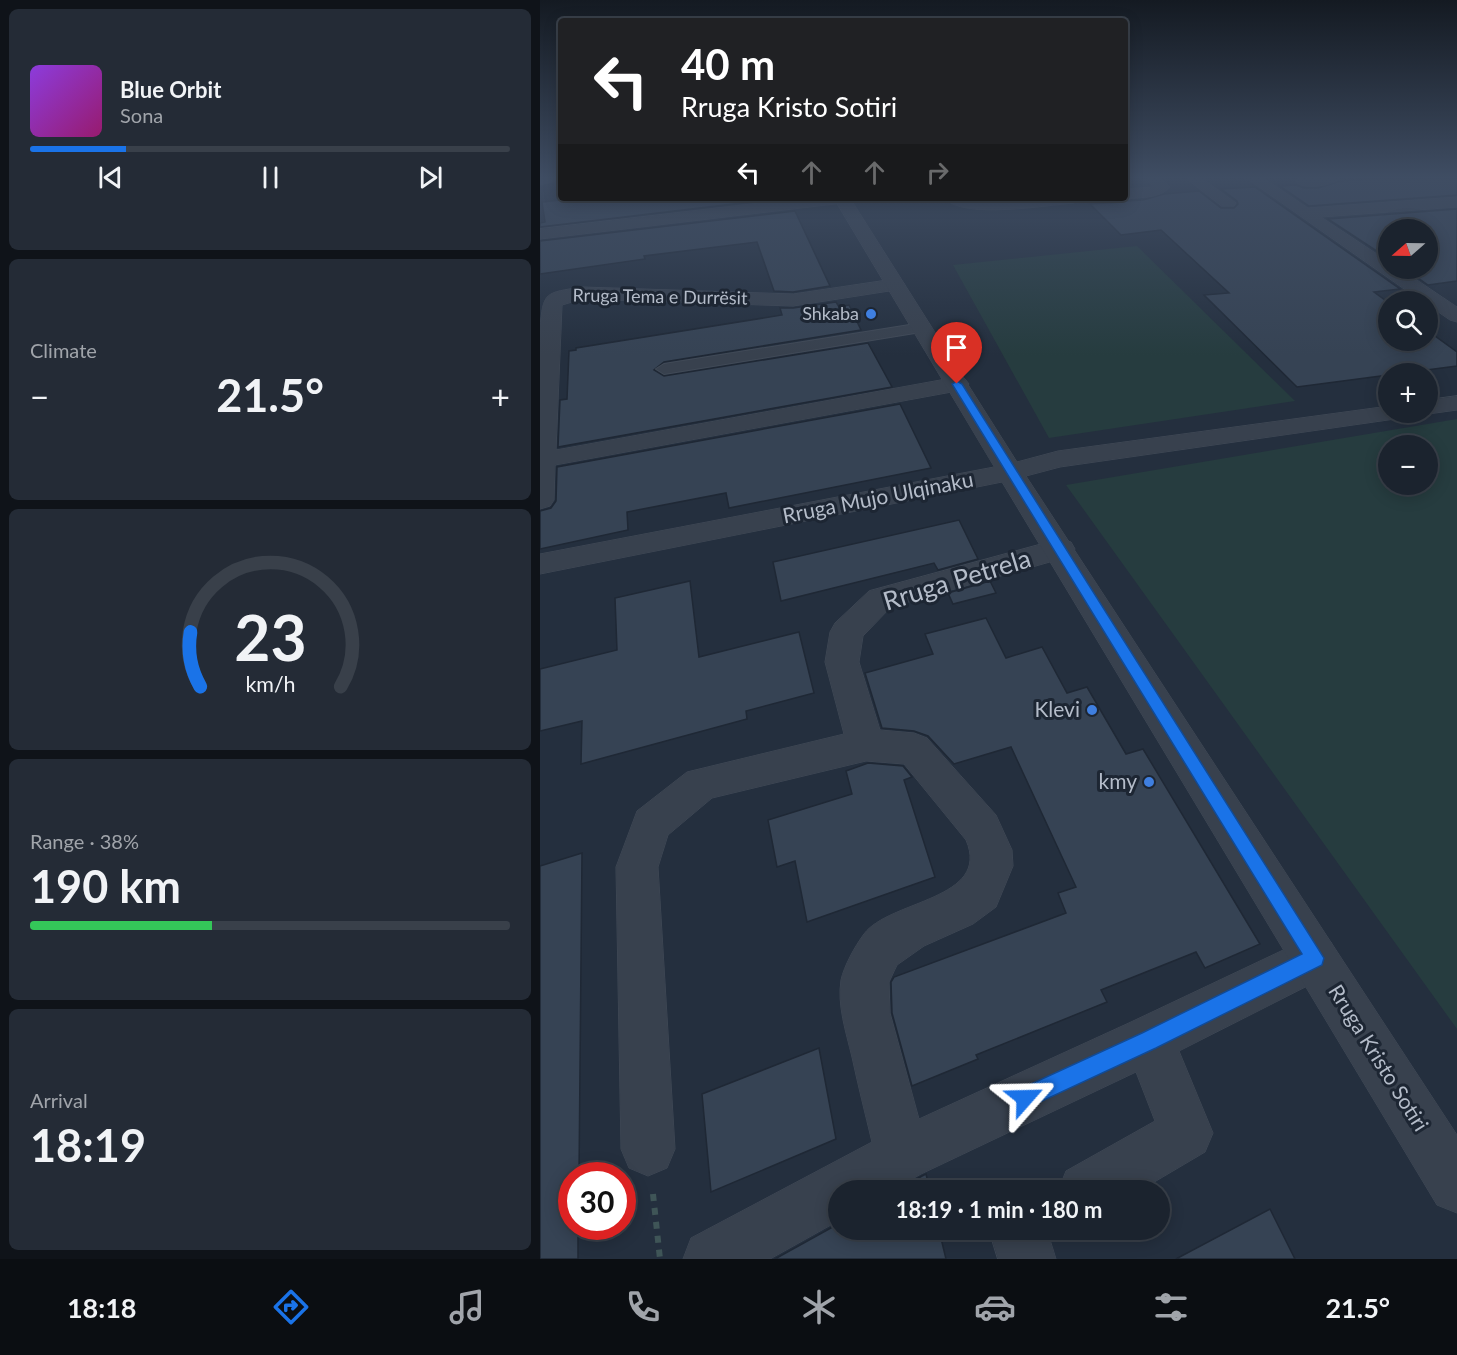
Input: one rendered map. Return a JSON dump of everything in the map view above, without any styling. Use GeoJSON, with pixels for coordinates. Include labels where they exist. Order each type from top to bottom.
{"type":"FeatureCollection","features":[{"type":"Feature","properties":{"kind":"street","name":"Rruga Kristo Sotiri"},"geometry":{"type":"LineString","coordinates":[[867,238],[1010,472],[1457,1185]]}},
{"type":"Feature","properties":{"kind":"street"},"geometry":{"type":"LineString","coordinates":[[1343,238],[1456,314]]}},
{"type":"Feature","properties":{"kind":"street","name":"Rruga Tema e Durrësit"},"geometry":{"type":"LineString","coordinates":[[540,500],[552,302],[557,298],[582,293],[793,300],[895,285]]}},
{"type":"Feature","properties":{"kind":"street"},"geometry":{"type":"LineString","coordinates":[[542,448],[957,384]]}},
{"type":"Feature","properties":{"kind":"street"},"geometry":{"type":"LineString","coordinates":[[1438,406],[1457,403]]}},
{"type":"Feature","properties":{"kind":"street","name":"Rruga Mujo Ulqinaku"},"geometry":{"type":"LineString","coordinates":[[540,564],[1010,472],[1058,459],[1378,414]]}},
{"type":"Feature","properties":{"kind":"street","name":"Rruga Petrela"},"geometry":{"type":"LineString","coordinates":[[866,745],[842,662],[847,632],[880,599],[1060,549]]}},
{"type":"Feature","properties":{"kind":"street"},"geometry":{"type":"LineString","coordinates":[[648,1149],[637,867],[651,824],[701,784],[866,745],[914,749],[981,828],[991,850],[992,866],[981,892],[957,909],[908,930],[881,949],[865,979],[866,1013],[902,1155]]}},
{"type":"Feature","properties":{"kind":"street"},"geometry":{"type":"LineString","coordinates":[[712,1259],[902,1155],[1149,1040],[1315,958]]}},
{"type":"Feature","properties":{"kind":"street"},"geometry":{"type":"LineString","coordinates":[[1105,1180],[1186,1133],[1149,1040]]}},
{"type":"Feature","properties":{"kind":"street"},"geometry":{"type":"LineString","coordinates":[[1021,1240],[1027,1259]]}},
{"type":"Feature","properties":{"kind":"lane"},"geometry":{"type":"LineString","coordinates":[[664,369],[922,328]]}},
{"type":"Feature","properties":{"kind":"path"},"geometry":{"type":"LineString","coordinates":[[648,1149],[660,1259]]}},
{"type":"Feature","properties":{"kind":"green space"},"geometry":{"type":"Polygon","coordinates":[[[1137,246],[1295,401],[1049,438],[953,265],[1137,246]]]}},
{"type":"Feature","properties":{"kind":"green space"},"geometry":{"type":"Polygon","coordinates":[[[1457,419],[1457,1029],[1066,485],[1457,419]]]}},
{"type":"Feature","properties":{"kind":"building"},"geometry":{"type":"Polygon","coordinates":[[[568,238],[807,238],[830,286],[793,292],[774,291],[757,242],[644,256],[645,259],[540,274],[540,241],[568,238]]]}},
{"type":"Feature","properties":{"kind":"building"},"geometry":{"type":"Polygon","coordinates":[[[1169,238],[1327,238],[1378,274],[1378,279],[1386,279],[1400,289],[1374,292],[1378,295],[1378,351],[1438,351],[1438,338],[1457,352],[1457,366],[1438,368],[1438,363],[1378,363],[1378,376],[1297,387],[1204,295],[1229,293],[1169,238]]]}},
{"type":"Feature","properties":{"kind":"building"},"geometry":{"type":"Polygon","coordinates":[[[1357,238],[1378,238],[1378,252],[1357,238]]]}},
{"type":"Feature","properties":{"kind":"building"},"geometry":{"type":"Polygon","coordinates":[[[1438,238],[1457,238],[1457,281],[1428,285],[1420,279],[1438,279],[1438,238]]]}},
{"type":"Feature","properties":{"kind":"building"},"geometry":{"type":"Polygon","coordinates":[[[836,302],[839,307],[849,305],[861,330],[664,362],[654,370],[664,376],[868,343],[892,387],[558,447],[560,400],[567,399],[569,351],[782,315],[780,308],[836,302]]]}},
{"type":"Feature","properties":{"kind":"building"},"geometry":{"type":"Polygon","coordinates":[[[900,404],[931,468],[729,508],[726,493],[627,512],[628,530],[540,549],[540,511],[551,508],[556,501],[557,467],[900,404]]]}},
{"type":"Feature","properties":{"kind":"building"},"geometry":{"type":"Polygon","coordinates":[[[959,520],[978,559],[938,570],[934,563],[781,601],[773,562],[959,520]]]}},
{"type":"Feature","properties":{"kind":"building"},"geometry":{"type":"Polygon","coordinates":[[[690,581],[699,657],[799,632],[814,693],[746,711],[747,719],[581,764],[582,721],[540,731],[540,669],[617,650],[615,598],[690,581]]]}},
{"type":"Feature","properties":{"kind":"building"},"geometry":{"type":"Polygon","coordinates":[[[990,581],[996,593],[953,604],[948,593],[990,581]]]}},
{"type":"Feature","properties":{"kind":"building"},"geometry":{"type":"Polygon","coordinates":[[[986,618],[1006,658],[1042,647],[1067,693],[1087,687],[1126,754],[1143,749],[1260,944],[1205,968],[1196,952],[1101,990],[1107,1002],[976,1055],[978,1059],[912,1086],[892,1013],[891,982],[894,977],[1066,913],[1058,893],[1076,887],[1011,747],[954,764],[928,736],[914,731],[882,728],[865,673],[933,654],[925,634],[986,618]]]}},
{"type":"Feature","properties":{"kind":"building"},"geometry":{"type":"Polygon","coordinates":[[[868,763],[903,766],[912,777],[904,780],[935,877],[807,922],[795,861],[777,867],[768,820],[852,794],[846,771],[868,763]]]}},
{"type":"Feature","properties":{"kind":"building"},"geometry":{"type":"Polygon","coordinates":[[[582,853],[579,1162],[558,1162],[558,1240],[578,1240],[578,1259],[540,1259],[540,866],[582,853]]]}},
{"type":"Feature","properties":{"kind":"building"},"geometry":{"type":"Polygon","coordinates":[[[819,1048],[836,1139],[711,1192],[702,1094],[819,1048]]]}},
{"type":"Feature","properties":{"kind":"building"},"geometry":{"type":"Polygon","coordinates":[[[926,1174],[927,1180],[915,1180],[926,1174]]]}},
{"type":"Feature","properties":{"kind":"building"},"geometry":{"type":"Polygon","coordinates":[[[1270,1209],[1295,1259],[1176,1259],[1270,1209]]]}},
{"type":"Feature","properties":{"kind":"building"},"geometry":{"type":"Polygon","coordinates":[[[828,1230],[828,1240],[941,1240],[946,1259],[775,1259],[828,1230]]]}},
{"type":"Feature","properties":{"kind":"place","name":"Shkaba"},"geometry":{"type":"Point","coordinates":[871,314]}},
{"type":"Feature","properties":{"kind":"place","name":"Klevi"},"geometry":{"type":"Point","coordinates":[1092,710]}},
{"type":"Feature","properties":{"kind":"place","name":"kmy"},"geometry":{"type":"Point","coordinates":[1149,782]}},
{"type":"Feature","properties":{"kind":"route"},"geometry":{"type":"LineString","coordinates":[[957,384],[1315,958],[1025,1098]]}}]}
